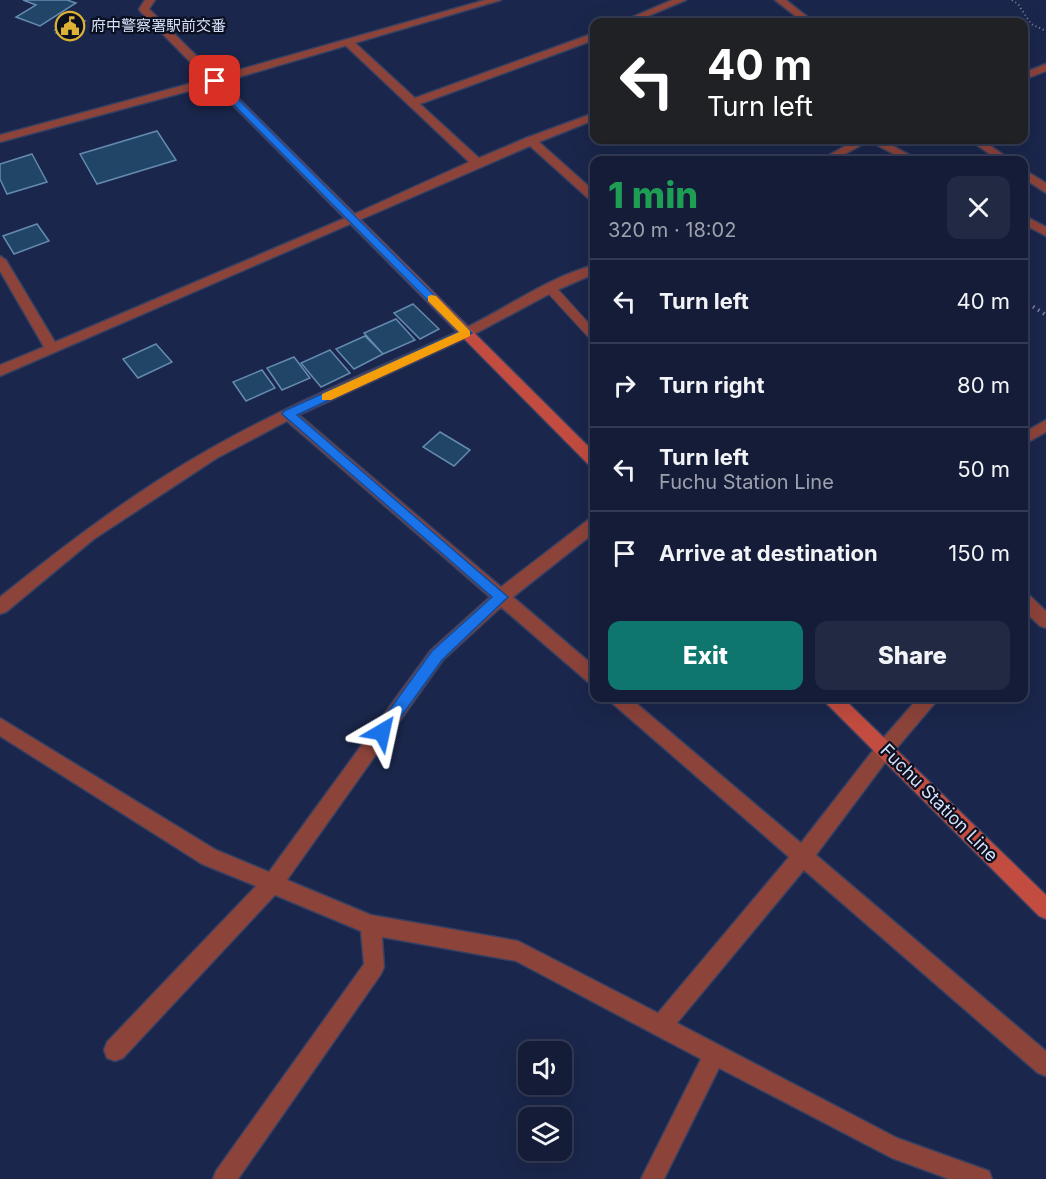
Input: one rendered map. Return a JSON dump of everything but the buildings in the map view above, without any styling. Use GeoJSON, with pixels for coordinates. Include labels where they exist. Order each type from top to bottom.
{"type":"FeatureCollection","features":[{"type":"Feature","properties":{"kind":"main road"},"geometry":{"type":"LineString","coordinates":[[215,81],[590,457]]}},
{"type":"Feature","properties":{"kind":"main road","name":"Fuchu Station Line"},"geometry":{"type":"LineString","coordinates":[[836,702],[1046,909]]}},
{"type":"Feature","properties":{"kind":"street"},"geometry":{"type":"LineString","coordinates":[[150,0],[144,9],[203,66],[215,81]]}},
{"type":"Feature","properties":{"kind":"street"},"geometry":{"type":"LineString","coordinates":[[0,139],[215,81],[496,0]]}},
{"type":"Feature","properties":{"kind":"street"},"geometry":{"type":"LineString","coordinates":[[636,18],[681,0]]}},
{"type":"Feature","properties":{"kind":"street"},"geometry":{"type":"LineString","coordinates":[[780,0],[804,18]]}},
{"type":"Feature","properties":{"kind":"street"},"geometry":{"type":"LineString","coordinates":[[412,103],[590,38]]}},
{"type":"Feature","properties":{"kind":"street"},"geometry":{"type":"LineString","coordinates":[[349,43],[477,163]]}},
{"type":"Feature","properties":{"kind":"street"},"geometry":{"type":"LineString","coordinates":[[1028,75],[1046,67]]}},
{"type":"Feature","properties":{"kind":"street"},"geometry":{"type":"LineString","coordinates":[[0,371],[354,219],[530,140],[590,118]]}},
{"type":"Feature","properties":{"kind":"street"},"geometry":{"type":"LineString","coordinates":[[530,140],[590,193]]}},
{"type":"Feature","properties":{"kind":"street"},"geometry":{"type":"LineString","coordinates":[[834,156],[856,144]]}},
{"type":"Feature","properties":{"kind":"street"},"geometry":{"type":"LineString","coordinates":[[882,144],[905,156]]}},
{"type":"Feature","properties":{"kind":"street"},"geometry":{"type":"LineString","coordinates":[[981,144],[999,156]]}},
{"type":"Feature","properties":{"kind":"street"},"geometry":{"type":"LineString","coordinates":[[1028,176],[1046,189]]}},
{"type":"Feature","properties":{"kind":"street"},"geometry":{"type":"LineString","coordinates":[[1028,222],[1046,231]]}},
{"type":"Feature","properties":{"kind":"street"},"geometry":{"type":"LineString","coordinates":[[0,260],[52,349]]}},
{"type":"Feature","properties":{"kind":"street"},"geometry":{"type":"LineString","coordinates":[[0,607],[88,535],[212,454],[288,414],[466,333],[550,288],[590,271]]}},
{"type":"Feature","properties":{"kind":"street"},"geometry":{"type":"LineString","coordinates":[[288,414],[590,674]]}},
{"type":"Feature","properties":{"kind":"street"},"geometry":{"type":"LineString","coordinates":[[1028,437],[1046,425]]}},
{"type":"Feature","properties":{"kind":"street"},"geometry":{"type":"LineString","coordinates":[[114,1050],[272,884],[437,655],[501,597],[590,527]]}},
{"type":"Feature","properties":{"kind":"street"},"geometry":{"type":"LineString","coordinates":[[1028,605],[1046,621]]}},
{"type":"Feature","properties":{"kind":"street"},"geometry":{"type":"LineString","coordinates":[[623,702],[1046,1065]]}},
{"type":"Feature","properties":{"kind":"street"},"geometry":{"type":"LineString","coordinates":[[661,1024],[803,856],[884,750],[925,702]]}},
{"type":"Feature","properties":{"kind":"street"},"geometry":{"type":"LineString","coordinates":[[0,726],[209,857],[371,925],[518,951],[892,1147],[981,1179]]}},
{"type":"Feature","properties":{"kind":"street"},"geometry":{"type":"LineString","coordinates":[[224,1179],[374,967],[371,925]]}},
{"type":"Feature","properties":{"kind":"street"},"geometry":{"type":"LineString","coordinates":[[652,1179],[715,1054]]}},
{"type":"Feature","properties":{"kind":"lane"},"geometry":{"type":"LineString","coordinates":[[550,288],[590,332]]}},
{"type":"Feature","properties":{"kind":"path"},"geometry":{"type":"LineString","coordinates":[[1012,0],[1018,4],[1027,18]]}},
{"type":"Feature","properties":{"kind":"path"},"geometry":{"type":"LineString","coordinates":[[1028,19],[1031,24],[1046,31]]}},
{"type":"Feature","properties":{"kind":"path"},"geometry":{"type":"LineString","coordinates":[[1028,303],[1046,315]]}},
{"type":"Feature","properties":{"kind":"slow traffic"},"geometry":{"type":"LineString","coordinates":[[326,397],[466,333],[432,298]]}},
{"type":"Feature","properties":{"kind":"place","name":"府中警察署駅前交番"},"geometry":{"type":"Point","coordinates":[70,26]}},
{"type":"Feature","properties":{"kind":"route"},"geometry":{"type":"LineString","coordinates":[[215,81],[466,333],[288,414],[501,597],[437,655],[382,732]]}}]}
